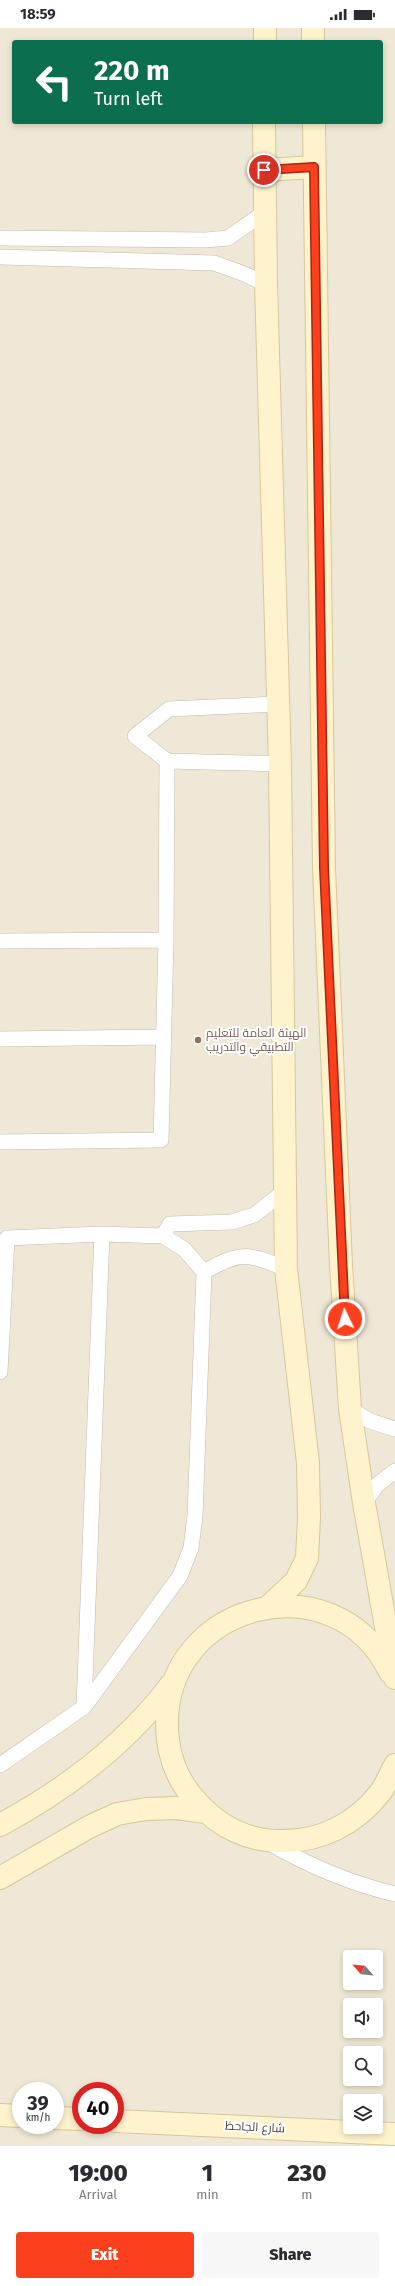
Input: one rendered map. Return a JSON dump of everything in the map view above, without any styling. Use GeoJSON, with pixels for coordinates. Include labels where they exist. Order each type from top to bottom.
{"type":"FeatureCollection","features":[{"type":"Feature","properties":{"kind":"street"},"geometry":{"type":"LineString","coordinates":[[265,28],[265,40]]}},
{"type":"Feature","properties":{"kind":"street"},"geometry":{"type":"LineString","coordinates":[[312,28],[313,40]]}},
{"type":"Feature","properties":{"kind":"street"},"geometry":{"type":"LineString","coordinates":[[264,124],[266,284],[277,704],[280,764],[286,1269],[308,1463],[310,1518],[307,1558],[296,1581],[269,1606]]}},
{"type":"Feature","properties":{"kind":"street"},"geometry":{"type":"LineString","coordinates":[[314,124],[324,868],[341,1265],[350,1409],[364,1504],[395,1678]]}},
{"type":"Feature","properties":{"kind":"street"},"geometry":{"type":"LineString","coordinates":[[264,170],[314,167]]}},
{"type":"Feature","properties":{"kind":"street"},"geometry":{"type":"LineString","coordinates":[[0,1825],[25,1811],[96,1763],[151,1711],[174,1681],[189,1653],[212,1630],[239,1614],[269,1606],[296,1606],[322,1611],[346,1623],[368,1639],[384,1660],[395,1682]]}},
{"type":"Feature","properties":{"kind":"street"},"geometry":{"type":"LineString","coordinates":[[174,1681],[167,1709],[167,1737],[174,1765],[187,1791],[206,1812],[224,1826],[245,1836],[268,1842],[300,1841],[336,1830],[358,1816],[380,1793],[395,1765]]}},
{"type":"Feature","properties":{"kind":"street"},"geometry":{"type":"LineString","coordinates":[[0,1878],[89,1827],[117,1814],[161,1809],[206,1812]]}},
{"type":"Feature","properties":{"kind":"street"},"geometry":{"type":"LineString","coordinates":[[0,2115],[12,2116]]}},
{"type":"Feature","properties":{"kind":"street","name":"شارع الجاحظ"},"geometry":{"type":"LineString","coordinates":[[124,2121],[395,2134]]}},
{"type":"Feature","properties":{"kind":"lane"},"geometry":{"type":"LineString","coordinates":[[0,238],[206,240],[228,238],[265,212]]}},
{"type":"Feature","properties":{"kind":"lane"},"geometry":{"type":"LineString","coordinates":[[0,257],[214,263],[242,273],[266,284]]}},
{"type":"Feature","properties":{"kind":"lane"},"geometry":{"type":"LineString","coordinates":[[277,704],[169,709],[135,736],[167,761],[280,764]]}},
{"type":"Feature","properties":{"kind":"lane"},"geometry":{"type":"LineString","coordinates":[[0,1142],[161,1140],[166,940],[167,761]]}},
{"type":"Feature","properties":{"kind":"lane"},"geometry":{"type":"LineString","coordinates":[[0,941],[166,940]]}},
{"type":"Feature","properties":{"kind":"lane"},"geometry":{"type":"LineString","coordinates":[[0,1039],[164,1037]]}},
{"type":"Feature","properties":{"kind":"lane"},"geometry":{"type":"LineString","coordinates":[[163,1236],[170,1224],[232,1222],[254,1215],[285,1191]]}},
{"type":"Feature","properties":{"kind":"lane"},"geometry":{"type":"LineString","coordinates":[[84,1707],[102,1234]]}},
{"type":"Feature","properties":{"kind":"lane"},"geometry":{"type":"LineString","coordinates":[[0,1372],[8,1238],[102,1234],[163,1236],[184,1249],[204,1272],[195,1516],[191,1548],[180,1576],[84,1707],[0,1765]]}},
{"type":"Feature","properties":{"kind":"lane"},"geometry":{"type":"LineString","coordinates":[[204,1272],[227,1259],[242,1256],[259,1258],[286,1269]]}},
{"type":"Feature","properties":{"kind":"lane"},"geometry":{"type":"LineString","coordinates":[[350,1409],[370,1421],[395,1428]]}},
{"type":"Feature","properties":{"kind":"lane"},"geometry":{"type":"LineString","coordinates":[[364,1504],[377,1485],[395,1471]]}},
{"type":"Feature","properties":{"kind":"lane"},"geometry":{"type":"LineString","coordinates":[[268,1842],[298,1860],[331,1874],[364,1886],[395,1894]]}},
{"type":"Feature","properties":{"kind":"shaded area","name":"الهيئة العامة للتعليم التطبيقي والتدريب"},"geometry":{"type":"Polygon","coordinates":[[[0,28],[395,28],[395,2146],[0,2146],[0,28]]]}},
{"type":"Feature","properties":{"kind":"place","name":"الهيئة العامة للتعليم التطبيقي والتدريب"},"geometry":{"type":"Point","coordinates":[198,1040]}},
{"type":"Feature","properties":{"kind":"route"},"geometry":{"type":"LineString","coordinates":[[264,170],[314,167],[324,868],[341,1265],[345,1319]]}}]}
